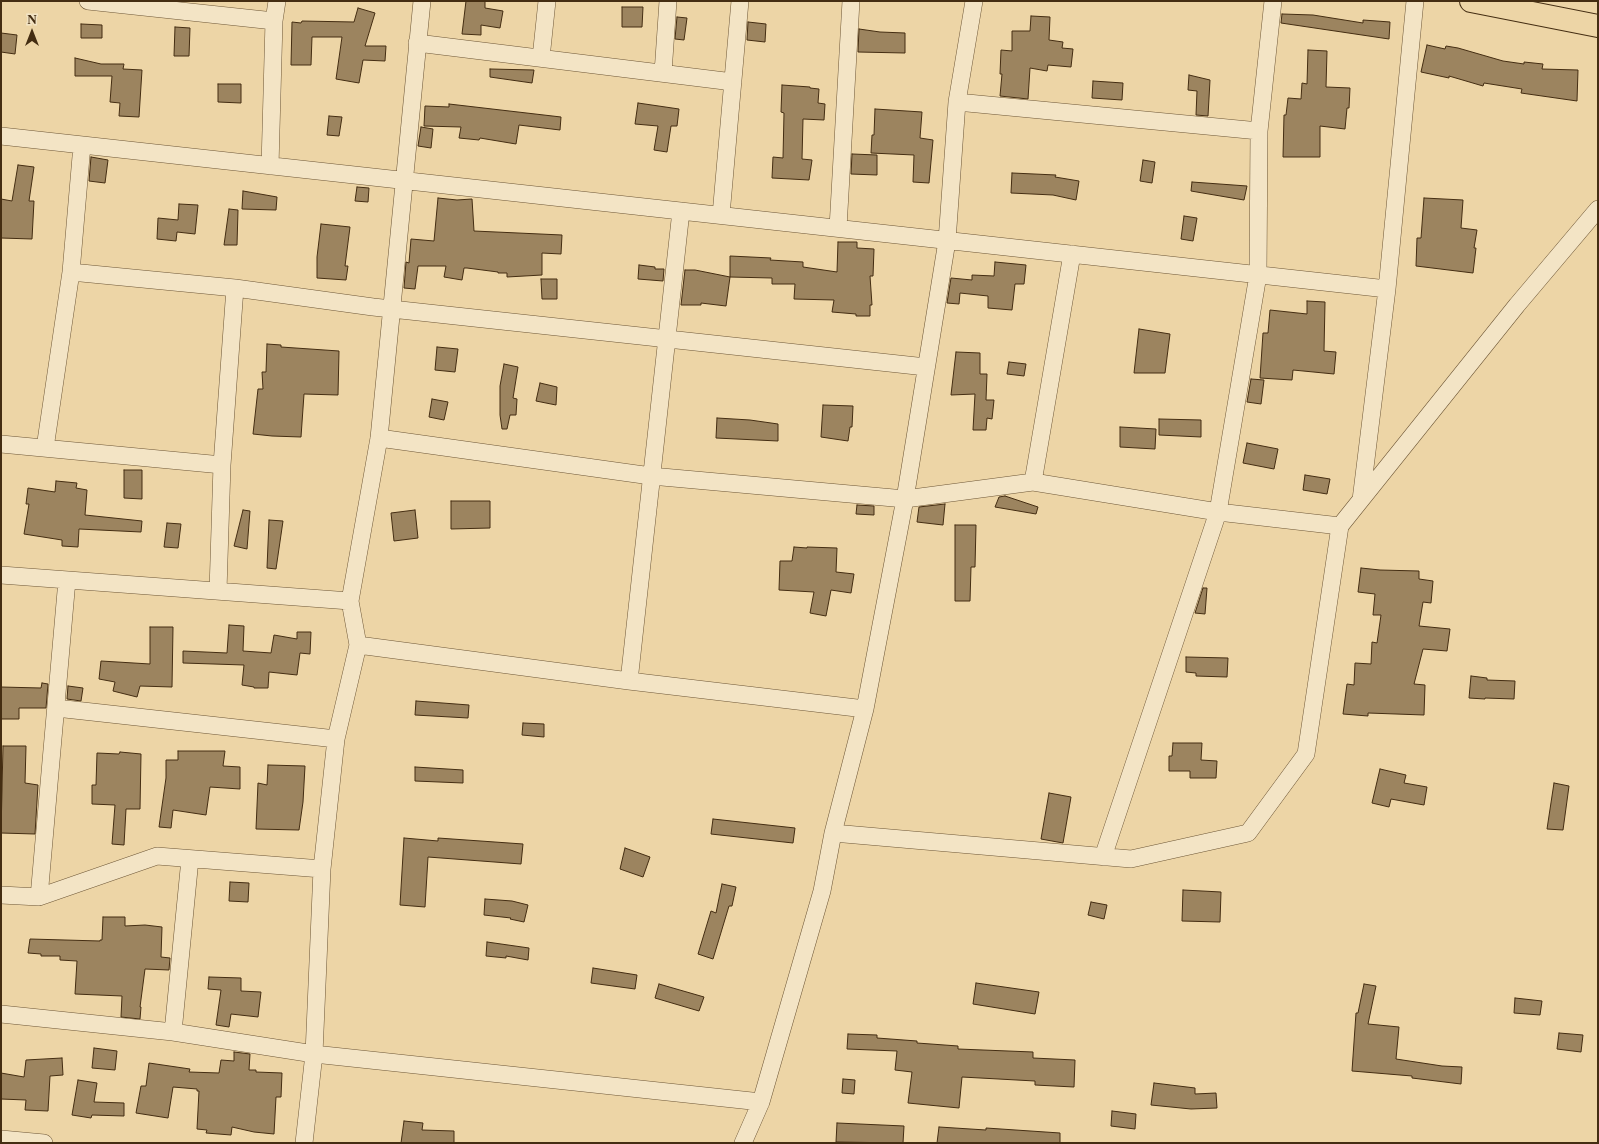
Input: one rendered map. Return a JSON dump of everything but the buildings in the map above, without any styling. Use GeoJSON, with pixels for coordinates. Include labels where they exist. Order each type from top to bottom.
{"type":"FeatureCollection","features":[{"type":"Feature","properties":{"kind":"highway"},"geometry":{"type":"LineString","coordinates":[[1471,1],[1598,26]]}},
{"type":"Feature","properties":{"kind":"street"},"geometry":{"type":"LineString","coordinates":[[88,1],[274,21]]}},
{"type":"Feature","properties":{"kind":"street"},"geometry":{"type":"LineString","coordinates":[[270,166],[274,21],[277,1]]}},
{"type":"Feature","properties":{"kind":"street"},"geometry":{"type":"LineString","coordinates":[[304,1143],[314,1054],[322,868],[336,739],[358,645],[350,601],[379,438],[422,1]]}},
{"type":"Feature","properties":{"kind":"street"},"geometry":{"type":"LineString","coordinates":[[541,58],[547,1]]}},
{"type":"Feature","properties":{"kind":"street"},"geometry":{"type":"LineString","coordinates":[[663,73],[668,1]]}},
{"type":"Feature","properties":{"kind":"street"},"geometry":{"type":"LineString","coordinates":[[721,216],[740,1]]}},
{"type":"Feature","properties":{"kind":"street"},"geometry":{"type":"LineString","coordinates":[[838,228],[851,1]]}},
{"type":"Feature","properties":{"kind":"street"},"geometry":{"type":"LineString","coordinates":[[743,1143],[761,1102],[822,891],[833,833],[865,709],[905,499],[947,240],[957,102],[974,1]]}},
{"type":"Feature","properties":{"kind":"street"},"geometry":{"type":"LineString","coordinates":[[1103,856],[1218,512],[1258,275],[1259,131],[1272,1]]}},
{"type":"Feature","properties":{"kind":"street"},"geometry":{"type":"LineString","coordinates":[[1361,501],[1387,289],[1415,1]]}},
{"type":"Feature","properties":{"kind":"street"},"geometry":{"type":"LineString","coordinates":[[418,43],[733,82]]}},
{"type":"Feature","properties":{"kind":"street"},"geometry":{"type":"LineString","coordinates":[[957,102],[1259,131]]}},
{"type":"Feature","properties":{"kind":"street"},"geometry":{"type":"LineString","coordinates":[[1,136],[1387,289]]}},
{"type":"Feature","properties":{"kind":"street"},"geometry":{"type":"LineString","coordinates":[[45,448],[71,272],[82,145]]}},
{"type":"Feature","properties":{"kind":"street"},"geometry":{"type":"LineString","coordinates":[[833,833],[1131,859],[1248,833],[1306,754],[1340,526],[1517,305],[1598,209]]}},
{"type":"Feature","properties":{"kind":"street"},"geometry":{"type":"LineString","coordinates":[[629,681],[681,211]]}},
{"type":"Feature","properties":{"kind":"street"},"geometry":{"type":"LineString","coordinates":[[1033,482],[1072,254]]}},
{"type":"Feature","properties":{"kind":"street"},"geometry":{"type":"LineString","coordinates":[[71,272],[235,288],[391,309],[926,367]]}},
{"type":"Feature","properties":{"kind":"street"},"geometry":{"type":"LineString","coordinates":[[218,591],[222,465],[235,288]]}},
{"type":"Feature","properties":{"kind":"street"},"geometry":{"type":"LineString","coordinates":[[379,438],[651,476],[905,499],[1033,482],[1218,512],[1340,526]]}},
{"type":"Feature","properties":{"kind":"street"},"geometry":{"type":"LineString","coordinates":[[1,444],[222,465]]}},
{"type":"Feature","properties":{"kind":"street"},"geometry":{"type":"LineString","coordinates":[[1,575],[350,601]]}},
{"type":"Feature","properties":{"kind":"street"},"geometry":{"type":"LineString","coordinates":[[39,897],[67,580]]}},
{"type":"Feature","properties":{"kind":"street"},"geometry":{"type":"LineString","coordinates":[[358,645],[629,681],[865,709]]}},
{"type":"Feature","properties":{"kind":"street"},"geometry":{"type":"LineString","coordinates":[[56,708],[336,739]]}},
{"type":"Feature","properties":{"kind":"street"},"geometry":{"type":"LineString","coordinates":[[1,895],[39,897],[157,856],[322,868]]}},
{"type":"Feature","properties":{"kind":"street"},"geometry":{"type":"LineString","coordinates":[[173,1032],[190,859]]}},
{"type":"Feature","properties":{"kind":"street"},"geometry":{"type":"LineString","coordinates":[[1,1014],[173,1032],[314,1054],[761,1102]]}},
{"type":"Feature","properties":{"kind":"street"},"geometry":{"type":"LineString","coordinates":[[3,1140],[44,1143]]}}]}
